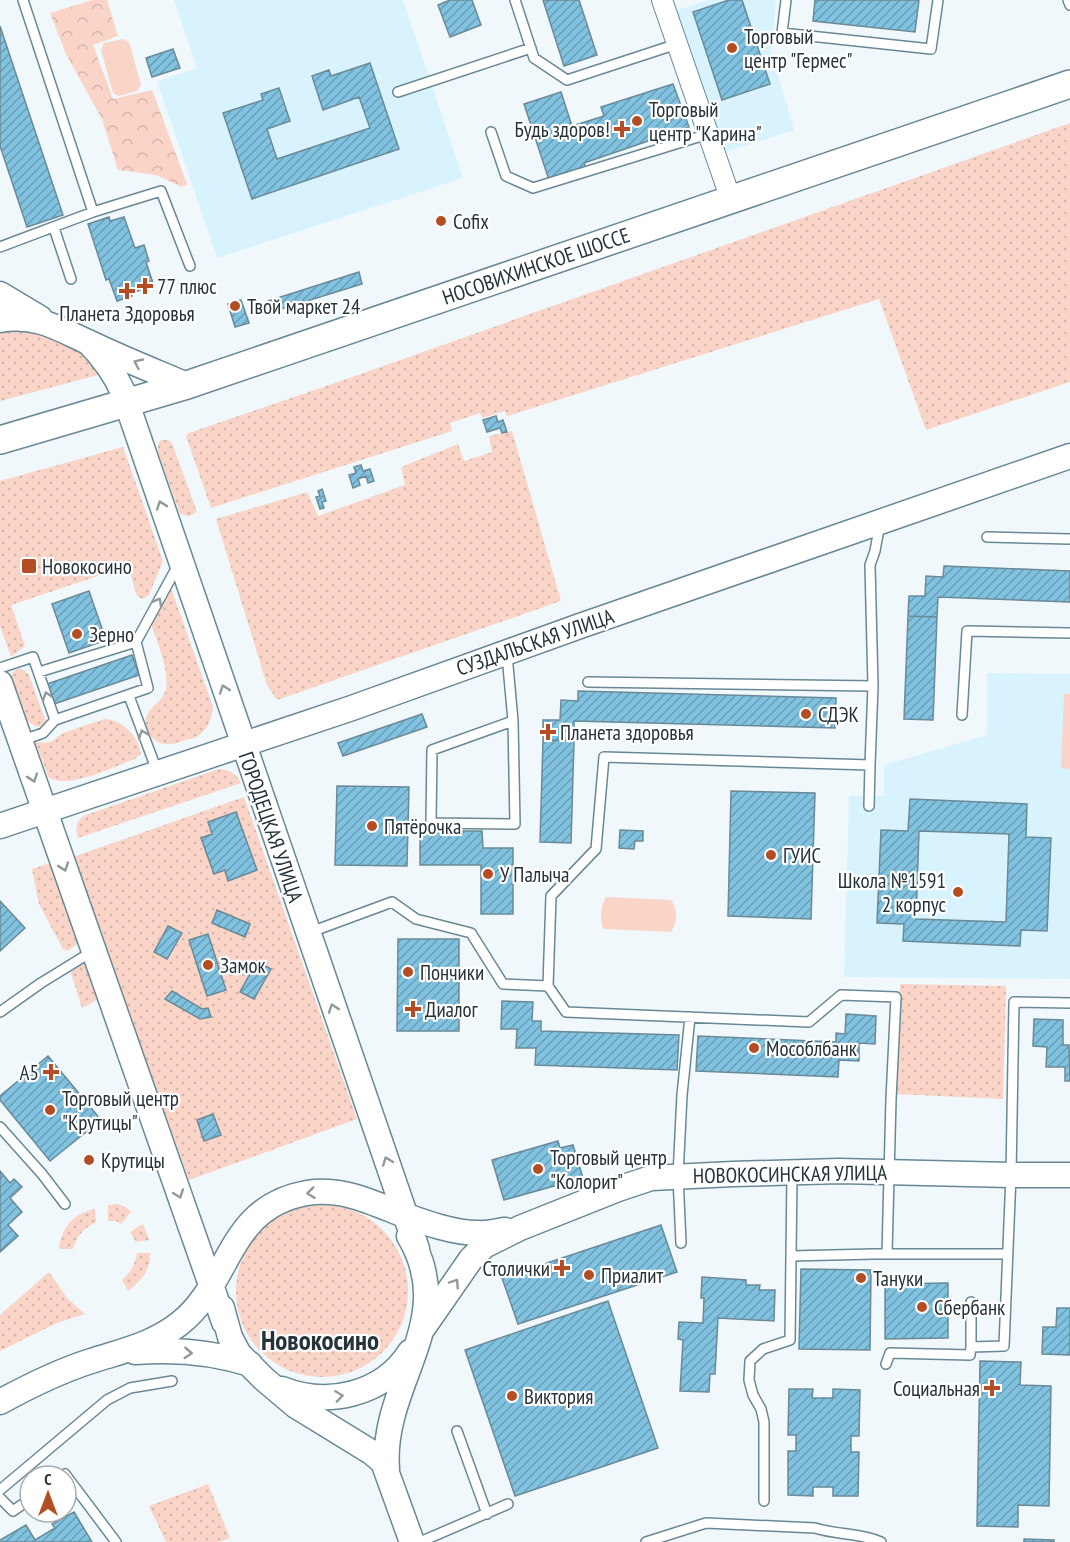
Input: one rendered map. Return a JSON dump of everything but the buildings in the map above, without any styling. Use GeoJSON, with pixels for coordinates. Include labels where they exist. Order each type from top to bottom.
{"type":"FeatureCollection","features":[{"type":"Feature","properties":{"kind":"main road","name":"НОСОВИХИНСКОЕ ШОССЕ"},"geometry":{"type":"LineString","coordinates":[[0,440],[187,385],[1070,84]]}},
{"type":"Feature","properties":{"kind":"street"},"geometry":{"type":"LineString","coordinates":[[667,2],[677,44],[731,200]]}},
{"type":"Feature","properties":{"kind":"street"},"geometry":{"type":"LineString","coordinates":[[0,294],[23,309],[88,342],[187,385]]}},
{"type":"Feature","properties":{"kind":"street"},"geometry":{"type":"LineString","coordinates":[[0,320],[21,318],[56,325]]}},
{"type":"Feature","properties":{"kind":"street","name":"ГОРОДЕЦКАЯ УЛИЦА"},"geometry":{"type":"LineString","coordinates":[[88,342],[116,374],[127,404],[417,1249]]}},
{"type":"Feature","properties":{"kind":"street","name":"СУЗДАЛЬСКАЯ УЛИЦА"},"geometry":{"type":"LineString","coordinates":[[0,826],[243,744],[1070,456]]}},
{"type":"Feature","properties":{"kind":"street"},"geometry":{"type":"LineString","coordinates":[[0,683],[224,1322],[239,1354],[307,1414],[378,1457],[387,1469],[412,1542]]}},
{"type":"Feature","properties":{"kind":"street","name":"НОВОКОСИНСКАЯ УЛИЦА"},"geometry":{"type":"LineString","coordinates":[[520,1228],[651,1178],[792,1172],[888,1171],[1070,1175]]}},
{"type":"Feature","properties":{"kind":"street"},"geometry":{"type":"LineString","coordinates":[[0,1402],[66,1371],[151,1342],[179,1324],[203,1299],[234,1243],[256,1217],[270,1206],[289,1197],[308,1192],[329,1191],[350,1194],[407,1216],[459,1231],[480,1233],[520,1228]]}},
{"type":"Feature","properties":{"kind":"street"},"geometry":{"type":"LineString","coordinates":[[368,1201],[384,1210],[398,1222],[417,1249],[427,1283],[426,1315],[388,1436],[387,1469]]}},
{"type":"Feature","properties":{"kind":"street"},"geometry":{"type":"LineString","coordinates":[[109,1356],[143,1352],[179,1352],[223,1356],[257,1371],[294,1394],[313,1398],[333,1398],[353,1394],[386,1378],[407,1357],[471,1259],[484,1246],[520,1228]]}},
{"type":"Feature","properties":{"kind":"street"},"geometry":{"type":"LineString","coordinates":[[224,1322],[221,1304],[222,1274],[234,1243]]}},
{"type":"Feature","properties":{"kind":"lane"},"geometry":{"type":"LineString","coordinates":[[23,0],[93,212]]}},
{"type":"Feature","properties":{"kind":"lane"},"geometry":{"type":"LineString","coordinates":[[515,0],[534,58],[567,80],[677,44]]}},
{"type":"Feature","properties":{"kind":"lane"},"geometry":{"type":"LineString","coordinates":[[786,0],[782,33],[931,49],[938,0]]}},
{"type":"Feature","properties":{"kind":"lane"},"geometry":{"type":"LineString","coordinates":[[1068,0],[1070,5]]}},
{"type":"Feature","properties":{"kind":"lane"},"geometry":{"type":"LineString","coordinates":[[398,92],[531,48]]}},
{"type":"Feature","properties":{"kind":"lane"},"geometry":{"type":"LineString","coordinates":[[491,132],[506,176],[533,188],[708,134]]}},
{"type":"Feature","properties":{"kind":"lane"},"geometry":{"type":"LineString","coordinates":[[0,248],[93,212],[161,191],[190,266]]}},
{"type":"Feature","properties":{"kind":"lane"},"geometry":{"type":"LineString","coordinates":[[54,228],[71,279]]}},
{"type":"Feature","properties":{"kind":"lane"},"geometry":{"type":"LineString","coordinates":[[869,806],[873,686],[870,565],[876,550],[881,521]]}},
{"type":"Feature","properties":{"kind":"lane"},"geometry":{"type":"LineString","coordinates":[[987,537],[1070,540]]}},
{"type":"Feature","properties":{"kind":"lane"},"geometry":{"type":"LineString","coordinates":[[20,741],[43,733],[55,720],[148,688],[136,642],[180,561]]}},
{"type":"Feature","properties":{"kind":"lane"},"geometry":{"type":"LineString","coordinates":[[963,715],[966,631],[1070,633]]}},
{"type":"Feature","properties":{"kind":"lane"},"geometry":{"type":"LineString","coordinates":[[39,672],[136,642]]}},
{"type":"Feature","properties":{"kind":"lane"},"geometry":{"type":"LineString","coordinates":[[507,651],[513,721],[515,824],[431,823],[432,750],[513,721]]}},
{"type":"Feature","properties":{"kind":"lane"},"geometry":{"type":"LineString","coordinates":[[0,668],[33,657],[55,720]]}},
{"type":"Feature","properties":{"kind":"lane"},"geometry":{"type":"LineString","coordinates":[[588,682],[873,686]]}},
{"type":"Feature","properties":{"kind":"lane"},"geometry":{"type":"LineString","coordinates":[[129,696],[158,773]]}},
{"type":"Feature","properties":{"kind":"lane"},"geometry":{"type":"LineString","coordinates":[[870,765],[604,757],[596,849],[551,896],[548,986],[566,1012],[809,1022],[841,995],[896,997],[888,1171],[887,1254]]}},
{"type":"Feature","properties":{"kind":"lane"},"geometry":{"type":"LineString","coordinates":[[307,933],[392,902],[416,919],[471,933],[503,984],[548,986]]}},
{"type":"Feature","properties":{"kind":"lane"},"geometry":{"type":"LineString","coordinates":[[0,1012],[40,983],[93,951]]}},
{"type":"Feature","properties":{"kind":"lane"},"geometry":{"type":"LineString","coordinates":[[970,1347],[1004,1346],[1011,1175],[1014,1002],[1070,1003]]}},
{"type":"Feature","properties":{"kind":"lane"},"geometry":{"type":"LineString","coordinates":[[681,1243],[678,1176],[682,1095],[690,1017]]}},
{"type":"Feature","properties":{"kind":"lane"},"geometry":{"type":"LineString","coordinates":[[1,1130],[42,1174],[65,1204]]}},
{"type":"Feature","properties":{"kind":"lane"},"geometry":{"type":"LineString","coordinates":[[764,1501],[764,1422],[761,1408],[753,1395],[749,1380],[750,1361],[763,1349],[790,1340],[792,1172]]}},
{"type":"Feature","properties":{"kind":"lane"},"geometry":{"type":"LineString","coordinates":[[791,1256],[1007,1254]]}},
{"type":"Feature","properties":{"kind":"lane"},"geometry":{"type":"LineString","coordinates":[[886,1364],[890,1353],[970,1355],[972,1302]]}},
{"type":"Feature","properties":{"kind":"lane"},"geometry":{"type":"LineString","coordinates":[[0,1490],[107,1400],[130,1388],[172,1381]]}},
{"type":"Feature","properties":{"kind":"lane"},"geometry":{"type":"LineString","coordinates":[[457,1431],[487,1514]]}},
{"type":"Feature","properties":{"kind":"lane"},"geometry":{"type":"LineString","coordinates":[[78,1491],[116,1542]]}},
{"type":"Feature","properties":{"kind":"lane"},"geometry":{"type":"LineString","coordinates":[[0,1498],[13,1511],[18,1507]]}},
{"type":"Feature","properties":{"kind":"lane"},"geometry":{"type":"LineString","coordinates":[[420,1542],[508,1504]]}},
{"type":"Feature","properties":{"kind":"lane"},"geometry":{"type":"LineString","coordinates":[[646,1542],[673,1538],[706,1523],[815,1528],[881,1542]]}},
{"type":"Feature","properties":{"kind":"shaded area"},"geometry":{"type":"Polygon","coordinates":[[[174,0],[403,0],[463,178],[217,258],[157,81],[197,68],[174,0]]]}},
{"type":"Feature","properties":{"kind":"shaded area"},"geometry":{"type":"Polygon","coordinates":[[[708,0],[776,0],[771,52],[794,130],[725,152],[677,10],[708,0]]]}},
{"type":"Feature","properties":{"kind":"shaded area","name":"Школа №1591 2 корпус"},"geometry":{"type":"Polygon","coordinates":[[[987,673],[1070,674],[1070,979],[844,977],[849,796],[884,796],[884,765],[987,735],[987,673]]]}},
{"type":"Feature","properties":{"kind":"green space"},"geometry":{"type":"Polygon","coordinates":[[[92,0],[107,0],[118,36],[93,45],[113,99],[152,90],[187,184],[182,187],[156,175],[118,170],[102,119],[66,54],[50,13],[92,0]]]}},
{"type":"Feature","properties":{"kind":"green space"},"geometry":{"type":"Polygon","coordinates":[[[123,39],[129,42],[141,85],[137,91],[119,96],[113,93],[101,50],[104,43],[123,39]]]}},
{"type":"Feature","properties":{"kind":"green space"},"geometry":{"type":"Polygon","coordinates":[[[1070,123],[1070,382],[926,430],[879,299],[507,416],[505,411],[482,418],[480,413],[450,423],[452,431],[211,508],[186,436],[189,433],[1070,123]]]}},
{"type":"Feature","properties":{"kind":"green space"},"geometry":{"type":"Polygon","coordinates":[[[19,330],[40,333],[79,349],[102,374],[0,401],[0,331],[19,330]]]}},
{"type":"Feature","properties":{"kind":"green space"},"geometry":{"type":"Polygon","coordinates":[[[512,431],[561,601],[277,700],[267,685],[216,519],[307,492],[318,516],[405,485],[401,467],[458,444],[464,461],[492,452],[489,436],[512,431]]]}},
{"type":"Feature","properties":{"kind":"green space"},"geometry":{"type":"Polygon","coordinates":[[[161,440],[168,440],[172,443],[197,512],[189,516],[180,514],[158,452],[158,444],[161,440]]]}},
{"type":"Feature","properties":{"kind":"green space"},"geometry":{"type":"Polygon","coordinates":[[[123,447],[163,561],[149,595],[143,599],[137,596],[128,566],[11,605],[25,646],[11,657],[0,626],[0,481],[123,447]]]}},
{"type":"Feature","properties":{"kind":"green space"},"geometry":{"type":"Polygon","coordinates":[[[168,590],[172,591],[213,707],[205,730],[198,736],[164,744],[154,740],[145,723],[149,712],[161,699],[166,689],[164,665],[150,621],[168,590]]]}},
{"type":"Feature","properties":{"kind":"green space"},"geometry":{"type":"Polygon","coordinates":[[[17,669],[24,670],[29,675],[46,722],[42,727],[29,722],[20,710],[11,680],[12,673],[17,669]]]}},
{"type":"Feature","properties":{"kind":"green space"},"geometry":{"type":"Polygon","coordinates":[[[1064,694],[1070,694],[1070,769],[1061,768],[1064,694]]]}},
{"type":"Feature","properties":{"kind":"green space"},"geometry":{"type":"Polygon","coordinates":[[[105,719],[118,722],[129,730],[140,747],[141,754],[135,759],[80,779],[58,781],[49,778],[35,742],[51,742],[61,734],[105,719]]]}},
{"type":"Feature","properties":{"kind":"green space"},"geometry":{"type":"Polygon","coordinates":[[[219,769],[232,773],[241,783],[78,838],[77,826],[83,816],[219,769]]]}},
{"type":"Feature","properties":{"kind":"green space"},"geometry":{"type":"Polygon","coordinates":[[[244,797],[357,1119],[189,1180],[73,857],[244,797]]]}},
{"type":"Feature","properties":{"kind":"green space"},"geometry":{"type":"Polygon","coordinates":[[[50,863],[78,940],[77,944],[68,951],[63,949],[39,904],[32,869],[50,863]]]}},
{"type":"Feature","properties":{"kind":"green space"},"geometry":{"type":"Polygon","coordinates":[[[606,897],[671,900],[675,908],[676,920],[671,932],[603,929],[601,913],[606,897]]]}},
{"type":"Feature","properties":{"kind":"green space"},"geometry":{"type":"Polygon","coordinates":[[[79,964],[85,964],[97,1000],[82,1008],[71,973],[79,964]]]}},
{"type":"Feature","properties":{"kind":"green space"},"geometry":{"type":"Polygon","coordinates":[[[900,984],[1006,986],[1003,1099],[897,1094],[900,984]]]}},
{"type":"Feature","properties":{"kind":"green space"},"geometry":{"type":"Polygon","coordinates":[[[117,1204],[131,1212],[121,1224],[108,1221],[108,1205],[117,1204]]]}},
{"type":"Feature","properties":{"kind":"green space"},"geometry":{"type":"Polygon","coordinates":[[[322,1205],[355,1212],[370,1220],[382,1231],[393,1243],[401,1258],[408,1291],[401,1324],[393,1339],[382,1351],[370,1362],[355,1370],[322,1377],[289,1370],[274,1362],[262,1351],[251,1339],[243,1324],[236,1291],[243,1258],[251,1243],[262,1231],[274,1220],[289,1212],[322,1205]]]}},
{"type":"Feature","properties":{"kind":"green space"},"geometry":{"type":"Polygon","coordinates":[[[95,1209],[96,1222],[81,1233],[73,1249],[59,1249],[63,1234],[74,1218],[95,1209]]]}},
{"type":"Feature","properties":{"kind":"green space"},"geometry":{"type":"Polygon","coordinates":[[[143,1224],[149,1240],[136,1242],[130,1232],[143,1224]]]}},
{"type":"Feature","properties":{"kind":"green space"},"geometry":{"type":"Polygon","coordinates":[[[137,1253],[150,1253],[149,1265],[141,1279],[128,1291],[122,1280],[132,1268],[137,1253]]]}},
{"type":"Feature","properties":{"kind":"green space"},"geometry":{"type":"Polygon","coordinates":[[[49,1272],[67,1298],[85,1314],[57,1323],[0,1351],[0,1315],[49,1272]]]}},
{"type":"Feature","properties":{"kind":"green space"},"geometry":{"type":"Polygon","coordinates":[[[208,1484],[230,1538],[219,1542],[166,1542],[149,1506],[208,1484]]]}},
{"type":"Feature","properties":{"kind":"place","name":"Торговый центр \"Гермес\""},"geometry":{"type":"Point","coordinates":[732,48]}},
{"type":"Feature","properties":{"kind":"place","name":"Торговый центр \"Карина\""},"geometry":{"type":"Point","coordinates":[637,121]}},
{"type":"Feature","properties":{"kind":"place","name":"Будь здоров!"},"geometry":{"type":"Point","coordinates":[622,129]}},
{"type":"Feature","properties":{"kind":"place","name":"Cofix"},"geometry":{"type":"Point","coordinates":[441,221]}},
{"type":"Feature","properties":{"kind":"place","name":"77 плюс"},"geometry":{"type":"Point","coordinates":[145,286]}},
{"type":"Feature","properties":{"kind":"place","name":"Планета Здоровья"},"geometry":{"type":"Point","coordinates":[127,291]}},
{"type":"Feature","properties":{"kind":"place","name":"Твой маркет 24"},"geometry":{"type":"Point","coordinates":[235,306]}},
{"type":"Feature","properties":{"kind":"place","name":"Новокосино"},"geometry":{"type":"Point","coordinates":[29,566]}},
{"type":"Feature","properties":{"kind":"place","name":"Зерно"},"geometry":{"type":"Point","coordinates":[77,634]}},
{"type":"Feature","properties":{"kind":"place","name":"СДЭК"},"geometry":{"type":"Point","coordinates":[806,714]}},
{"type":"Feature","properties":{"kind":"place","name":"Планета здоровья"},"geometry":{"type":"Point","coordinates":[548,732]}},
{"type":"Feature","properties":{"kind":"place","name":"Пятёрочка"},"geometry":{"type":"Point","coordinates":[372,826]}},
{"type":"Feature","properties":{"kind":"place","name":"ГУИС"},"geometry":{"type":"Point","coordinates":[771,855]}},
{"type":"Feature","properties":{"kind":"place","name":"У Палыча"},"geometry":{"type":"Point","coordinates":[488,874]}},
{"type":"Feature","properties":{"kind":"place","name":"Школа №1591 2 корпус"},"geometry":{"type":"Point","coordinates":[958,892]}},
{"type":"Feature","properties":{"kind":"place","name":"Замок"},"geometry":{"type":"Point","coordinates":[208,965]}},
{"type":"Feature","properties":{"kind":"place","name":"Пончики"},"geometry":{"type":"Point","coordinates":[408,972]}},
{"type":"Feature","properties":{"kind":"place","name":"Диалог"},"geometry":{"type":"Point","coordinates":[413,1009]}},
{"type":"Feature","properties":{"kind":"place","name":"Мособлбанк"},"geometry":{"type":"Point","coordinates":[754,1048]}},
{"type":"Feature","properties":{"kind":"place","name":"А5"},"geometry":{"type":"Point","coordinates":[51,1072]}},
{"type":"Feature","properties":{"kind":"place","name":"Торговый центр \"Крутицы\""},"geometry":{"type":"Point","coordinates":[50,1110]}},
{"type":"Feature","properties":{"kind":"place","name":"Крутицы"},"geometry":{"type":"Point","coordinates":[89,1160]}},
{"type":"Feature","properties":{"kind":"place","name":"Торговый центр \"Колорит\""},"geometry":{"type":"Point","coordinates":[538,1169]}},
{"type":"Feature","properties":{"kind":"place","name":"Столички"},"geometry":{"type":"Point","coordinates":[562,1268]}},
{"type":"Feature","properties":{"kind":"place","name":"Приалит"},"geometry":{"type":"Point","coordinates":[589,1275]}},
{"type":"Feature","properties":{"kind":"place","name":"Тануки"},"geometry":{"type":"Point","coordinates":[861,1278]}},
{"type":"Feature","properties":{"kind":"place","name":"Сбербанк"},"geometry":{"type":"Point","coordinates":[922,1307]}},
{"type":"Feature","properties":{"kind":"place","name":"Социальная"},"geometry":{"type":"Point","coordinates":[992,1388]}},
{"type":"Feature","properties":{"kind":"place","name":"Виктория"},"geometry":{"type":"Point","coordinates":[512,1396]}},
{"type":"Feature","properties":{"kind":"district","name":"Новокосино"},"geometry":{"type":"Point","coordinates":[320,1340]}}]}
